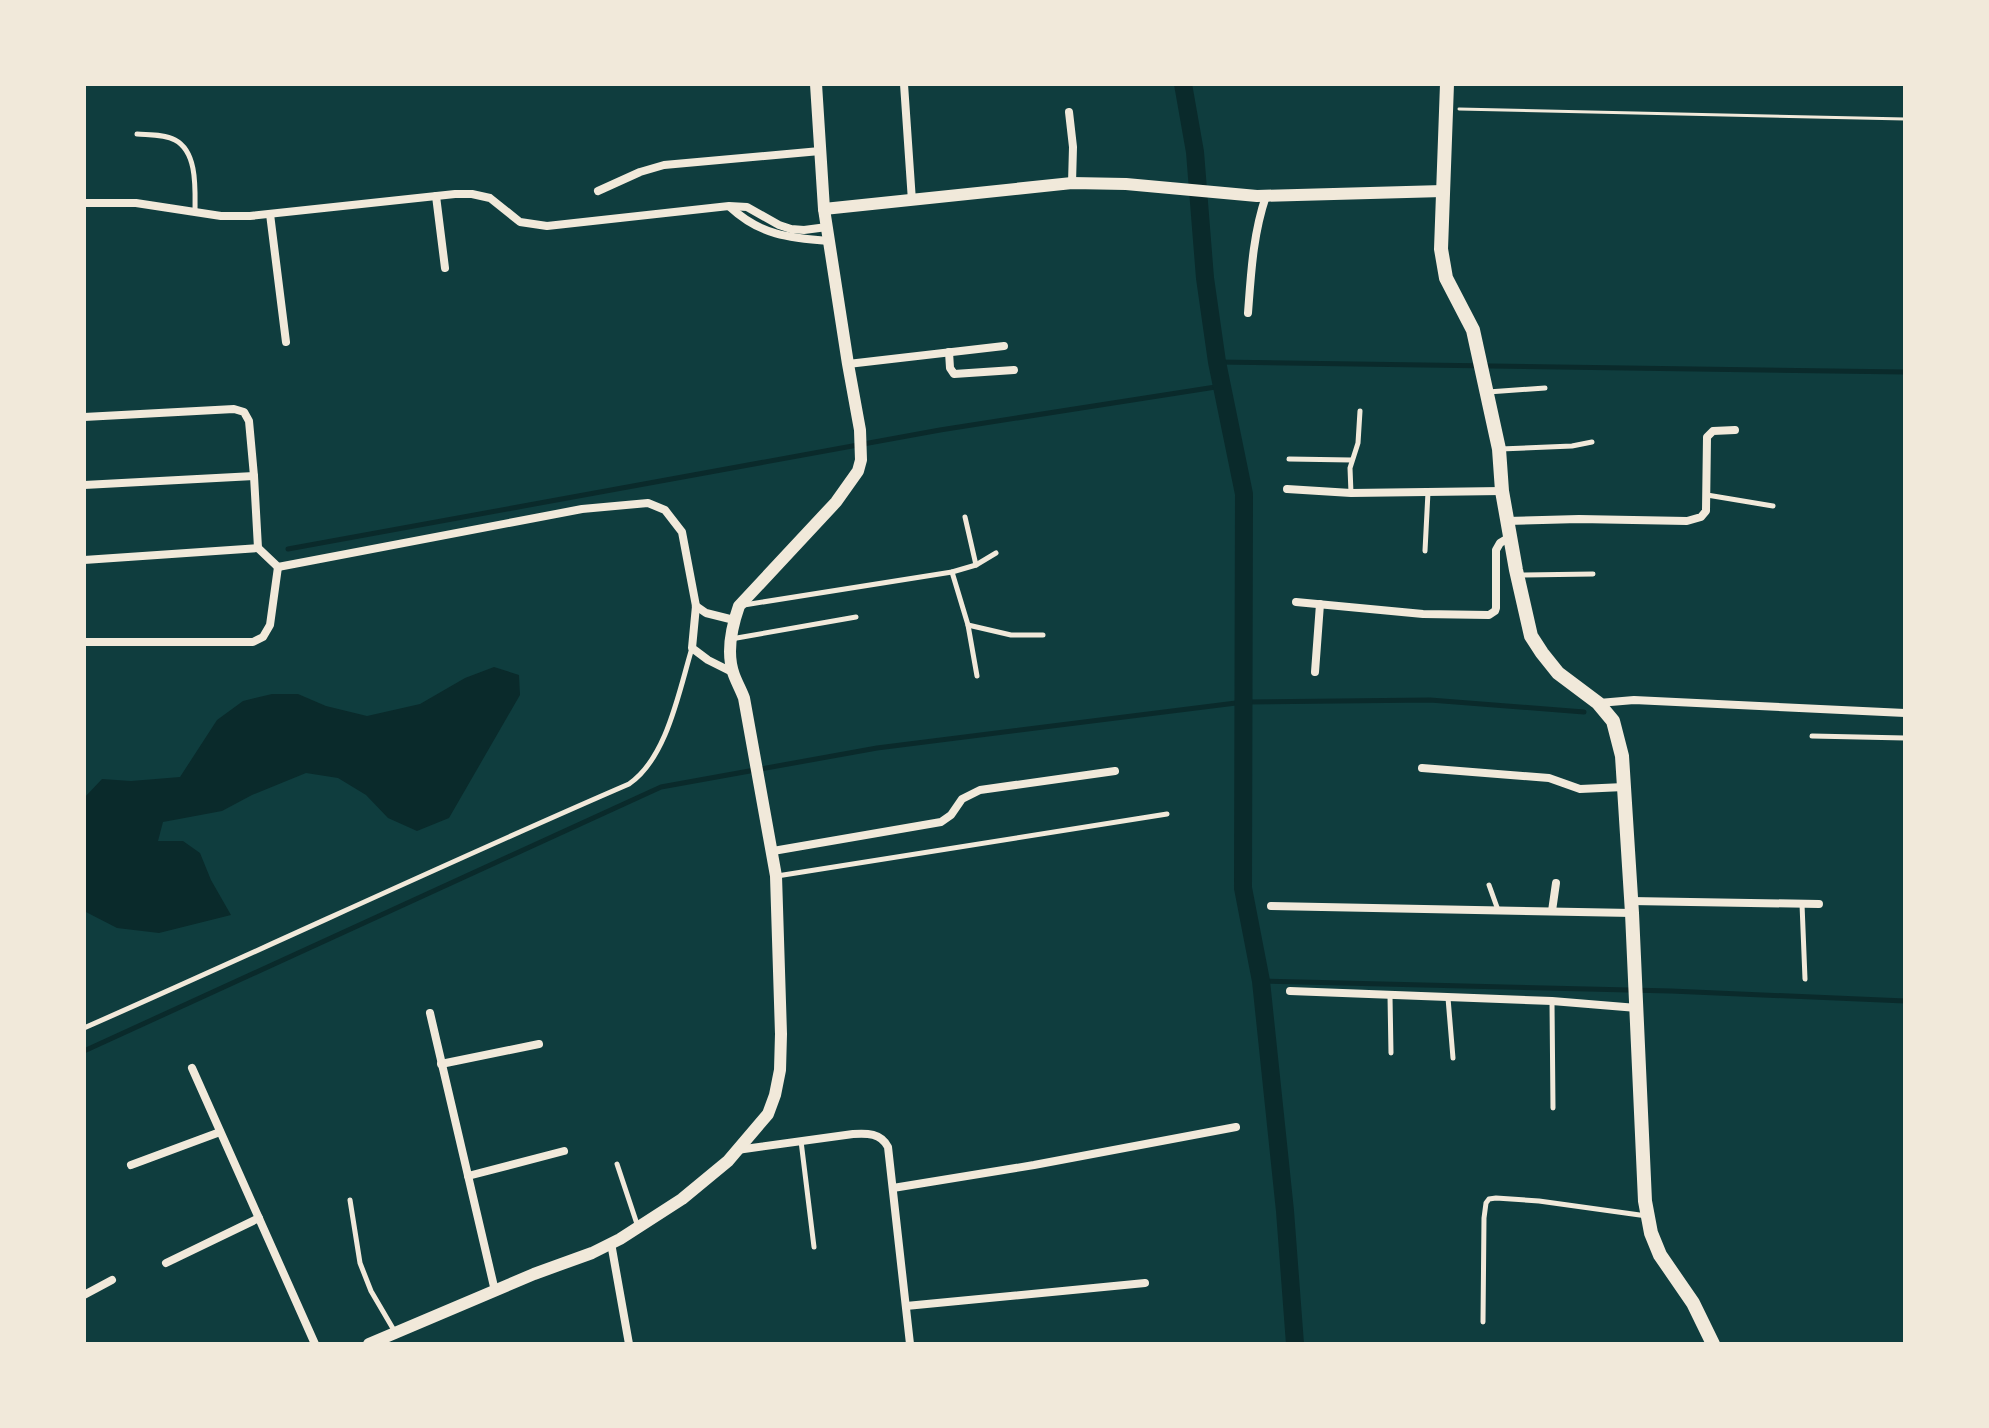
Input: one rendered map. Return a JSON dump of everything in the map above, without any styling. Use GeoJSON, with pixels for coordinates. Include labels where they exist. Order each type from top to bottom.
{"type":"FeatureCollection","features":[{"type":"Feature","properties":{"kind":"main road"},"geometry":{"type":"LineString","coordinates":[[1447,84],[1443,264],[1451,290],[1473,330],[1499,449],[1507,521],[1531,636],[1558,673],[1598,703],[1613,721],[1618,734],[1632,907],[1645,1201],[1651,1233],[1660,1255],[1693,1303],[1713,1344]]}},
{"type":"Feature","properties":{"kind":"street"},"geometry":{"type":"LineString","coordinates":[[378,1342],[592,1253],[638,1227],[682,1199],[728,1161],[768,1114],[775,1095],[780,1070],[781,996],[776,876],[744,698],[732,672],[730,639],[739,606],[836,502],[858,471],[861,460],[860,430],[824,209],[816,84]]}},
{"type":"Feature","properties":{"kind":"street"},"geometry":{"type":"LineString","coordinates":[[904,84],[912,201]]}},
{"type":"Feature","properties":{"kind":"street"},"geometry":{"type":"LineString","coordinates":[[1069,112],[1073,147],[1072,183]]}},
{"type":"Feature","properties":{"kind":"street"},"geometry":{"type":"LineString","coordinates":[[598,191],[664,165],[820,151]]}},
{"type":"Feature","properties":{"kind":"street"},"geometry":{"type":"LineString","coordinates":[[824,209],[1072,183],[1126,184],[1262,196],[1443,191]]}},
{"type":"Feature","properties":{"kind":"street"},"geometry":{"type":"LineString","coordinates":[[84,203],[136,203],[221,216],[250,216],[472,194],[490,198],[520,222],[547,226],[729,206],[747,207],[791,229],[827,227]]}},
{"type":"Feature","properties":{"kind":"street"},"geometry":{"type":"LineString","coordinates":[[436,196],[445,268]]}},
{"type":"Feature","properties":{"kind":"street"},"geometry":{"type":"LineString","coordinates":[[1248,313],[1254,240],[1262,196]]}},
{"type":"Feature","properties":{"kind":"street"},"geometry":{"type":"LineString","coordinates":[[729,206],[743,220],[775,234],[787,238],[829,241]]}},
{"type":"Feature","properties":{"kind":"street"},"geometry":{"type":"LineString","coordinates":[[270,214],[286,342]]}},
{"type":"Feature","properties":{"kind":"street"},"geometry":{"type":"LineString","coordinates":[[848,364],[1004,346]]}},
{"type":"Feature","properties":{"kind":"street"},"geometry":{"type":"LineString","coordinates":[[949,352],[950,368],[954,374],[1014,370]]}},
{"type":"Feature","properties":{"kind":"street"},"geometry":{"type":"LineString","coordinates":[[84,417],[234,409],[244,412],[249,421],[258,548],[278,567]]}},
{"type":"Feature","properties":{"kind":"street"},"geometry":{"type":"LineString","coordinates":[[1507,521],[1696,519],[1704,514],[1707,495],[1707,437],[1713,431],[1735,430]]}},
{"type":"Feature","properties":{"kind":"street"},"geometry":{"type":"LineString","coordinates":[[84,485],[254,476]]}},
{"type":"Feature","properties":{"kind":"street"},"geometry":{"type":"LineString","coordinates":[[1287,489],[1351,493],[1502,491]]}},
{"type":"Feature","properties":{"kind":"street"},"geometry":{"type":"LineString","coordinates":[[278,567],[582,509],[648,503],[665,510],[682,532],[696,606],[692,648],[732,672]]}},
{"type":"Feature","properties":{"kind":"street"},"geometry":{"type":"LineString","coordinates":[[1296,602],[1423,614],[1489,615],[1496,608],[1496,550],[1500,543],[1510,537]]}},
{"type":"Feature","properties":{"kind":"street"},"geometry":{"type":"LineString","coordinates":[[84,560],[258,548]]}},
{"type":"Feature","properties":{"kind":"street"},"geometry":{"type":"LineString","coordinates":[[84,642],[253,642],[263,637],[270,625],[278,567]]}},
{"type":"Feature","properties":{"kind":"street"},"geometry":{"type":"LineString","coordinates":[[1315,672],[1320,604]]}},
{"type":"Feature","properties":{"kind":"street"},"geometry":{"type":"LineString","coordinates":[[696,606],[706,613],[734,620]]}},
{"type":"Feature","properties":{"kind":"street"},"geometry":{"type":"LineString","coordinates":[[1598,703],[1634,700],[1905,713]]}},
{"type":"Feature","properties":{"kind":"street"},"geometry":{"type":"LineString","coordinates":[[1422,768],[1549,778],[1580,789],[1624,787]]}},
{"type":"Feature","properties":{"kind":"street"},"geometry":{"type":"LineString","coordinates":[[773,851],[941,822],[951,815],[962,799],[980,790],[1115,771]]}},
{"type":"Feature","properties":{"kind":"street"},"geometry":{"type":"LineString","coordinates":[[1552,911],[1556,883]]}},
{"type":"Feature","properties":{"kind":"street"},"geometry":{"type":"LineString","coordinates":[[1271,906],[1552,911],[1819,904]]}},
{"type":"Feature","properties":{"kind":"street"},"geometry":{"type":"LineString","coordinates":[[1290,991],[1636,1003]]}},
{"type":"Feature","properties":{"kind":"street"},"geometry":{"type":"LineString","coordinates":[[430,1013],[495,1291]]}},
{"type":"Feature","properties":{"kind":"street"},"geometry":{"type":"LineString","coordinates":[[441,1064],[539,1044]]}},
{"type":"Feature","properties":{"kind":"street"},"geometry":{"type":"LineString","coordinates":[[192,1068],[315,1344]]}},
{"type":"Feature","properties":{"kind":"street"},"geometry":{"type":"LineString","coordinates":[[893,1188],[1236,1127]]}},
{"type":"Feature","properties":{"kind":"street"},"geometry":{"type":"LineString","coordinates":[[131,1165],[220,1132]]}},
{"type":"Feature","properties":{"kind":"street"},"geometry":{"type":"LineString","coordinates":[[737,1150],[866,1133],[884,1140],[888,1147],[910,1344]]}},
{"type":"Feature","properties":{"kind":"street"},"geometry":{"type":"LineString","coordinates":[[468,1176],[564,1151]]}},
{"type":"Feature","properties":{"kind":"street"},"geometry":{"type":"LineString","coordinates":[[166,1263],[259,1218]]}},
{"type":"Feature","properties":{"kind":"street"},"geometry":{"type":"LineString","coordinates":[[611,1243],[629,1344]]}},
{"type":"Feature","properties":{"kind":"street"},"geometry":{"type":"LineString","coordinates":[[84,1295],[112,1280]]}},
{"type":"Feature","properties":{"kind":"street"},"geometry":{"type":"LineString","coordinates":[[906,1306],[1145,1283]]}},
{"type":"Feature","properties":{"kind":"lane"},"geometry":{"type":"LineString","coordinates":[[137,134],[168,137],[184,147],[195,186],[195,212]]}},
{"type":"Feature","properties":{"kind":"lane"},"geometry":{"type":"LineString","coordinates":[[1487,392],[1545,388]]}},
{"type":"Feature","properties":{"kind":"lane"},"geometry":{"type":"LineString","coordinates":[[1351,493],[1351,460],[1358,443],[1360,411]]}},
{"type":"Feature","properties":{"kind":"lane"},"geometry":{"type":"LineString","coordinates":[[1499,449],[1572,446],[1592,442]]}},
{"type":"Feature","properties":{"kind":"lane"},"geometry":{"type":"LineString","coordinates":[[1289,459],[1351,460]]}},
{"type":"Feature","properties":{"kind":"lane"},"geometry":{"type":"LineString","coordinates":[[1425,551],[1428,491]]}},
{"type":"Feature","properties":{"kind":"lane"},"geometry":{"type":"LineString","coordinates":[[1707,495],[1773,506]]}},
{"type":"Feature","properties":{"kind":"lane"},"geometry":{"type":"LineString","coordinates":[[965,517],[976,565]]}},
{"type":"Feature","properties":{"kind":"lane"},"geometry":{"type":"LineString","coordinates":[[739,606],[952,572],[976,565],[996,553]]}},
{"type":"Feature","properties":{"kind":"lane"},"geometry":{"type":"LineString","coordinates":[[952,572],[968,625],[977,676]]}},
{"type":"Feature","properties":{"kind":"lane"},"geometry":{"type":"LineString","coordinates":[[1517,575],[1593,574]]}},
{"type":"Feature","properties":{"kind":"lane"},"geometry":{"type":"LineString","coordinates":[[730,639],[856,617]]}},
{"type":"Feature","properties":{"kind":"lane"},"geometry":{"type":"LineString","coordinates":[[968,625],[1011,635],[1043,635]]}},
{"type":"Feature","properties":{"kind":"lane"},"geometry":{"type":"LineString","coordinates":[[84,1028],[629,784],[646,770],[662,740],[692,648]]}},
{"type":"Feature","properties":{"kind":"lane"},"geometry":{"type":"LineString","coordinates":[[1812,736],[1905,738]]}},
{"type":"Feature","properties":{"kind":"lane"},"geometry":{"type":"LineString","coordinates":[[776,876],[1167,814]]}},
{"type":"Feature","properties":{"kind":"lane"},"geometry":{"type":"LineString","coordinates":[[1489,885],[1498,910]]}},
{"type":"Feature","properties":{"kind":"lane"},"geometry":{"type":"LineString","coordinates":[[1802,904],[1805,979]]}},
{"type":"Feature","properties":{"kind":"lane"},"geometry":{"type":"LineString","coordinates":[[1390,995],[1391,1053]]}},
{"type":"Feature","properties":{"kind":"lane"},"geometry":{"type":"LineString","coordinates":[[1448,997],[1453,1058]]}},
{"type":"Feature","properties":{"kind":"lane"},"geometry":{"type":"LineString","coordinates":[[1552,1001],[1553,1108]]}},
{"type":"Feature","properties":{"kind":"lane"},"geometry":{"type":"LineString","coordinates":[[801,1141],[814,1247]]}},
{"type":"Feature","properties":{"kind":"lane"},"geometry":{"type":"LineString","coordinates":[[617,1164],[638,1227]]}},
{"type":"Feature","properties":{"kind":"lane"},"geometry":{"type":"LineString","coordinates":[[1483,1322],[1484,1218],[1489,1199],[1539,1201],[1648,1216]]}},
{"type":"Feature","properties":{"kind":"lane"},"geometry":{"type":"LineString","coordinates":[[350,1200],[360,1263],[371,1291],[395,1333]]}},
{"type":"Feature","properties":{"kind":"path"},"geometry":{"type":"LineString","coordinates":[[1447,108],[1905,119]]}},
{"type":"Feature","properties":{"kind":"water"},"geometry":{"type":"Polygon","coordinates":[[[494,667],[519,675],[520,695],[449,818],[417,831],[388,818],[366,795],[338,778],[306,773],[222,811],[163,822],[158,841],[183,841],[200,853],[231,915],[159,933],[117,928],[84,911],[84,798],[102,779],[131,781],[180,777],[217,720],[243,701],[272,694],[298,694],[326,706],[367,716],[420,704],[465,678],[494,667]]]}},
{"type":"Feature","properties":{"kind":"waterway"},"geometry":{"type":"LineString","coordinates":[[1183,84],[1195,152],[1205,278],[1217,362],[1244,494],[1243,888],[1261,981],[1285,1211],[1295,1344]]}},
{"type":"Feature","properties":{"kind":"waterway"},"geometry":{"type":"LineString","coordinates":[[1217,362],[1905,372]]}},
{"type":"Feature","properties":{"kind":"waterway"},"geometry":{"type":"LineString","coordinates":[[288,549],[940,430],[1222,386]]}},
{"type":"Feature","properties":{"kind":"waterway"},"geometry":{"type":"LineString","coordinates":[[84,1051],[661,787],[877,748],[1244,702],[1430,700],[1584,712]]}},
{"type":"Feature","properties":{"kind":"waterway"},"geometry":{"type":"LineString","coordinates":[[1261,981],[1671,991],[1905,1001]]}}]}
